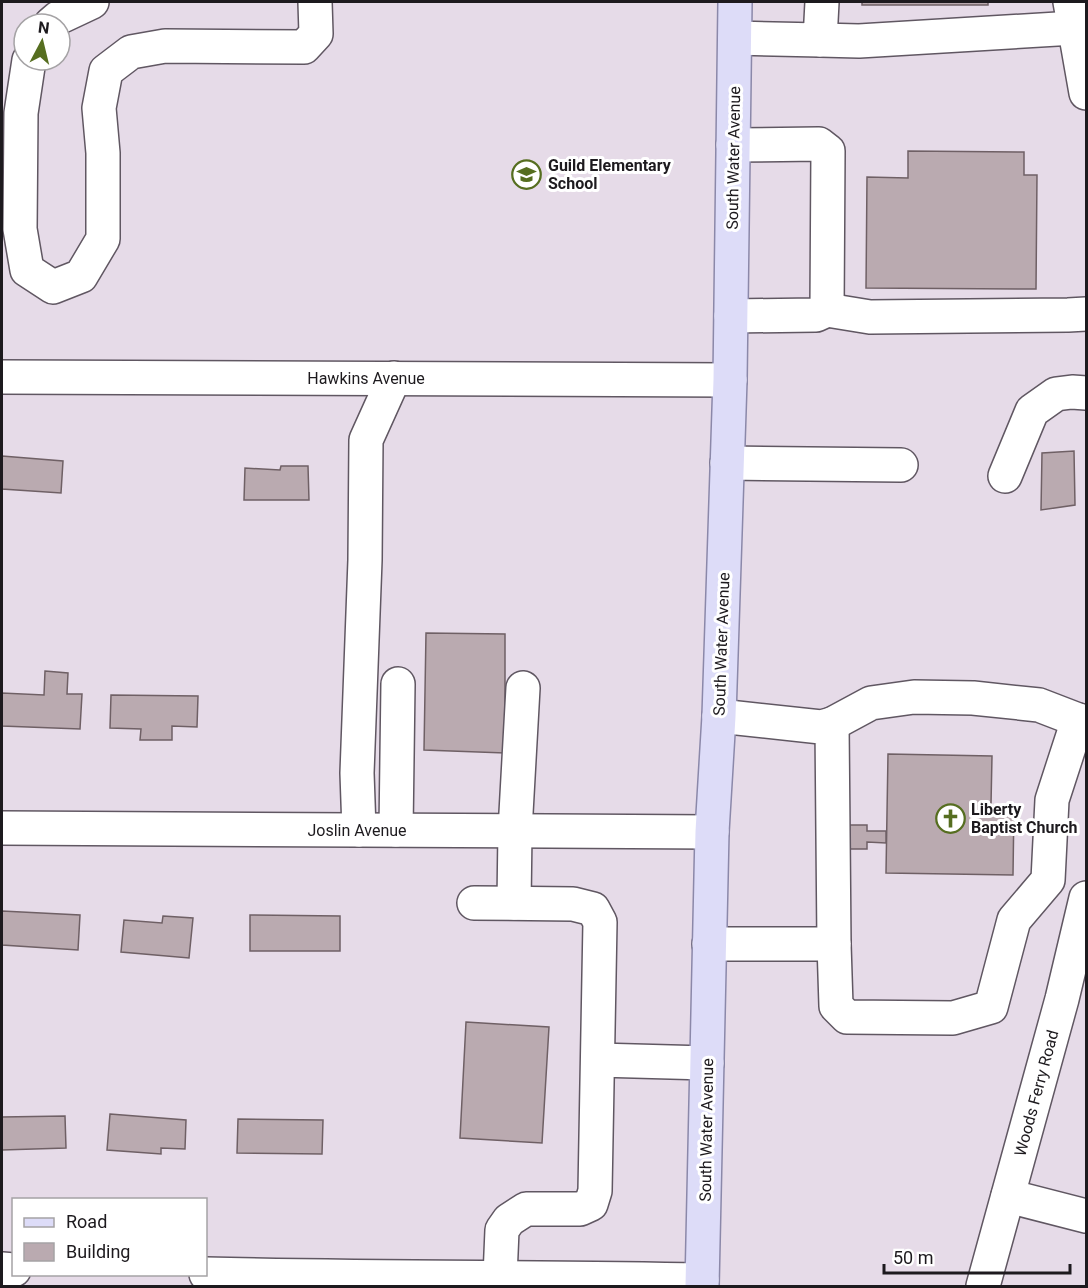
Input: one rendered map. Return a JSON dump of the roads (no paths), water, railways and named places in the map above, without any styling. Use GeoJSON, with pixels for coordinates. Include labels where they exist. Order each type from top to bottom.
{"type":"FeatureCollection","features":[{"type":"Feature","properties":{"kind":"main road","name":"South Water Avenue"},"geometry":{"type":"LineString","coordinates":[[702,1283],[712,832],[719,716],[730,380],[735,2]]}},
{"type":"Feature","properties":{"kind":"street"},"geometry":{"type":"LineString","coordinates":[[71,12],[92,2]]}},
{"type":"Feature","properties":{"kind":"street"},"geometry":{"type":"LineString","coordinates":[[27,72],[21,113],[20,229],[27,270],[52,287],[81,276],[103,239],[103,153],[99,108],[106,71],[131,52],[165,46],[304,47],[316,34],[315,2]]}},
{"type":"Feature","properties":{"kind":"street"},"geometry":{"type":"LineString","coordinates":[[820,40],[822,2]]}},
{"type":"Feature","properties":{"kind":"street"},"geometry":{"type":"LineString","coordinates":[[735,38],[859,41],[1072,15],[1086,93]]}},
{"type":"Feature","properties":{"kind":"street"},"geometry":{"type":"LineString","coordinates":[[733,145],[819,144],[828,150],[827,310]]}},
{"type":"Feature","properties":{"kind":"street"},"geometry":{"type":"LineString","coordinates":[[731,316],[816,315],[827,310],[870,317],[1086,314]]}},
{"type":"Feature","properties":{"kind":"street","name":"Hawkins Avenue"},"geometry":{"type":"LineString","coordinates":[[2,377],[730,380]]}},
{"type":"Feature","properties":{"kind":"street"},"geometry":{"type":"LineString","coordinates":[[358,830],[357,773],[365,560],[366,440],[394,378]]}},
{"type":"Feature","properties":{"kind":"street"},"geometry":{"type":"LineString","coordinates":[[1005,476],[1032,411],[1056,394],[1086,393]]}},
{"type":"Feature","properties":{"kind":"street"},"geometry":{"type":"LineString","coordinates":[[727,463],[902,465]]}},
{"type":"Feature","properties":{"kind":"street"},"geometry":{"type":"LineString","coordinates":[[396,830],[398,684]]}},
{"type":"Feature","properties":{"kind":"street"},"geometry":{"type":"LineString","coordinates":[[514,903],[515,831],[523,688]]}},
{"type":"Feature","properties":{"kind":"street"},"geometry":{"type":"LineString","coordinates":[[719,716],[821,727],[832,724],[871,702],[914,697],[973,698],[1039,705],[1082,721],[1052,800],[1048,880],[1014,920],[991,1007],[952,1017],[847,1017],[836,1006],[832,724]]}},
{"type":"Feature","properties":{"kind":"street","name":"Joslin Avenue"},"geometry":{"type":"LineString","coordinates":[[2,828],[712,832]]}},
{"type":"Feature","properties":{"kind":"street","name":"Woods Ferry Road"},"geometry":{"type":"LineString","coordinates":[[983,1287],[1062,999],[1086,898]]}},
{"type":"Feature","properties":{"kind":"street"},"geometry":{"type":"LineString","coordinates":[[474,903],[573,904],[593,909],[600,922],[595,1191],[591,1204],[580,1209],[526,1209],[508,1220],[502,1230],[500,1277]]}},
{"type":"Feature","properties":{"kind":"street"},"geometry":{"type":"LineString","coordinates":[[710,944],[834,944]]}},
{"type":"Feature","properties":{"kind":"street"},"geometry":{"type":"LineString","coordinates":[[598,1060],[707,1063]]}},
{"type":"Feature","properties":{"kind":"street"},"geometry":{"type":"LineString","coordinates":[[1008,1196],[1086,1216]]}},
{"type":"Feature","properties":{"kind":"street"},"geometry":{"type":"LineString","coordinates":[[207,1274],[500,1277],[602,1282],[702,1283]]}},
{"type":"Feature","properties":{"kind":"place","name":"Guild Elementary School"},"geometry":{"type":"Point","coordinates":[527,174]}},
{"type":"Feature","properties":{"kind":"place","name":"Liberty Baptist Church"},"geometry":{"type":"Point","coordinates":[950,818]}}]}
